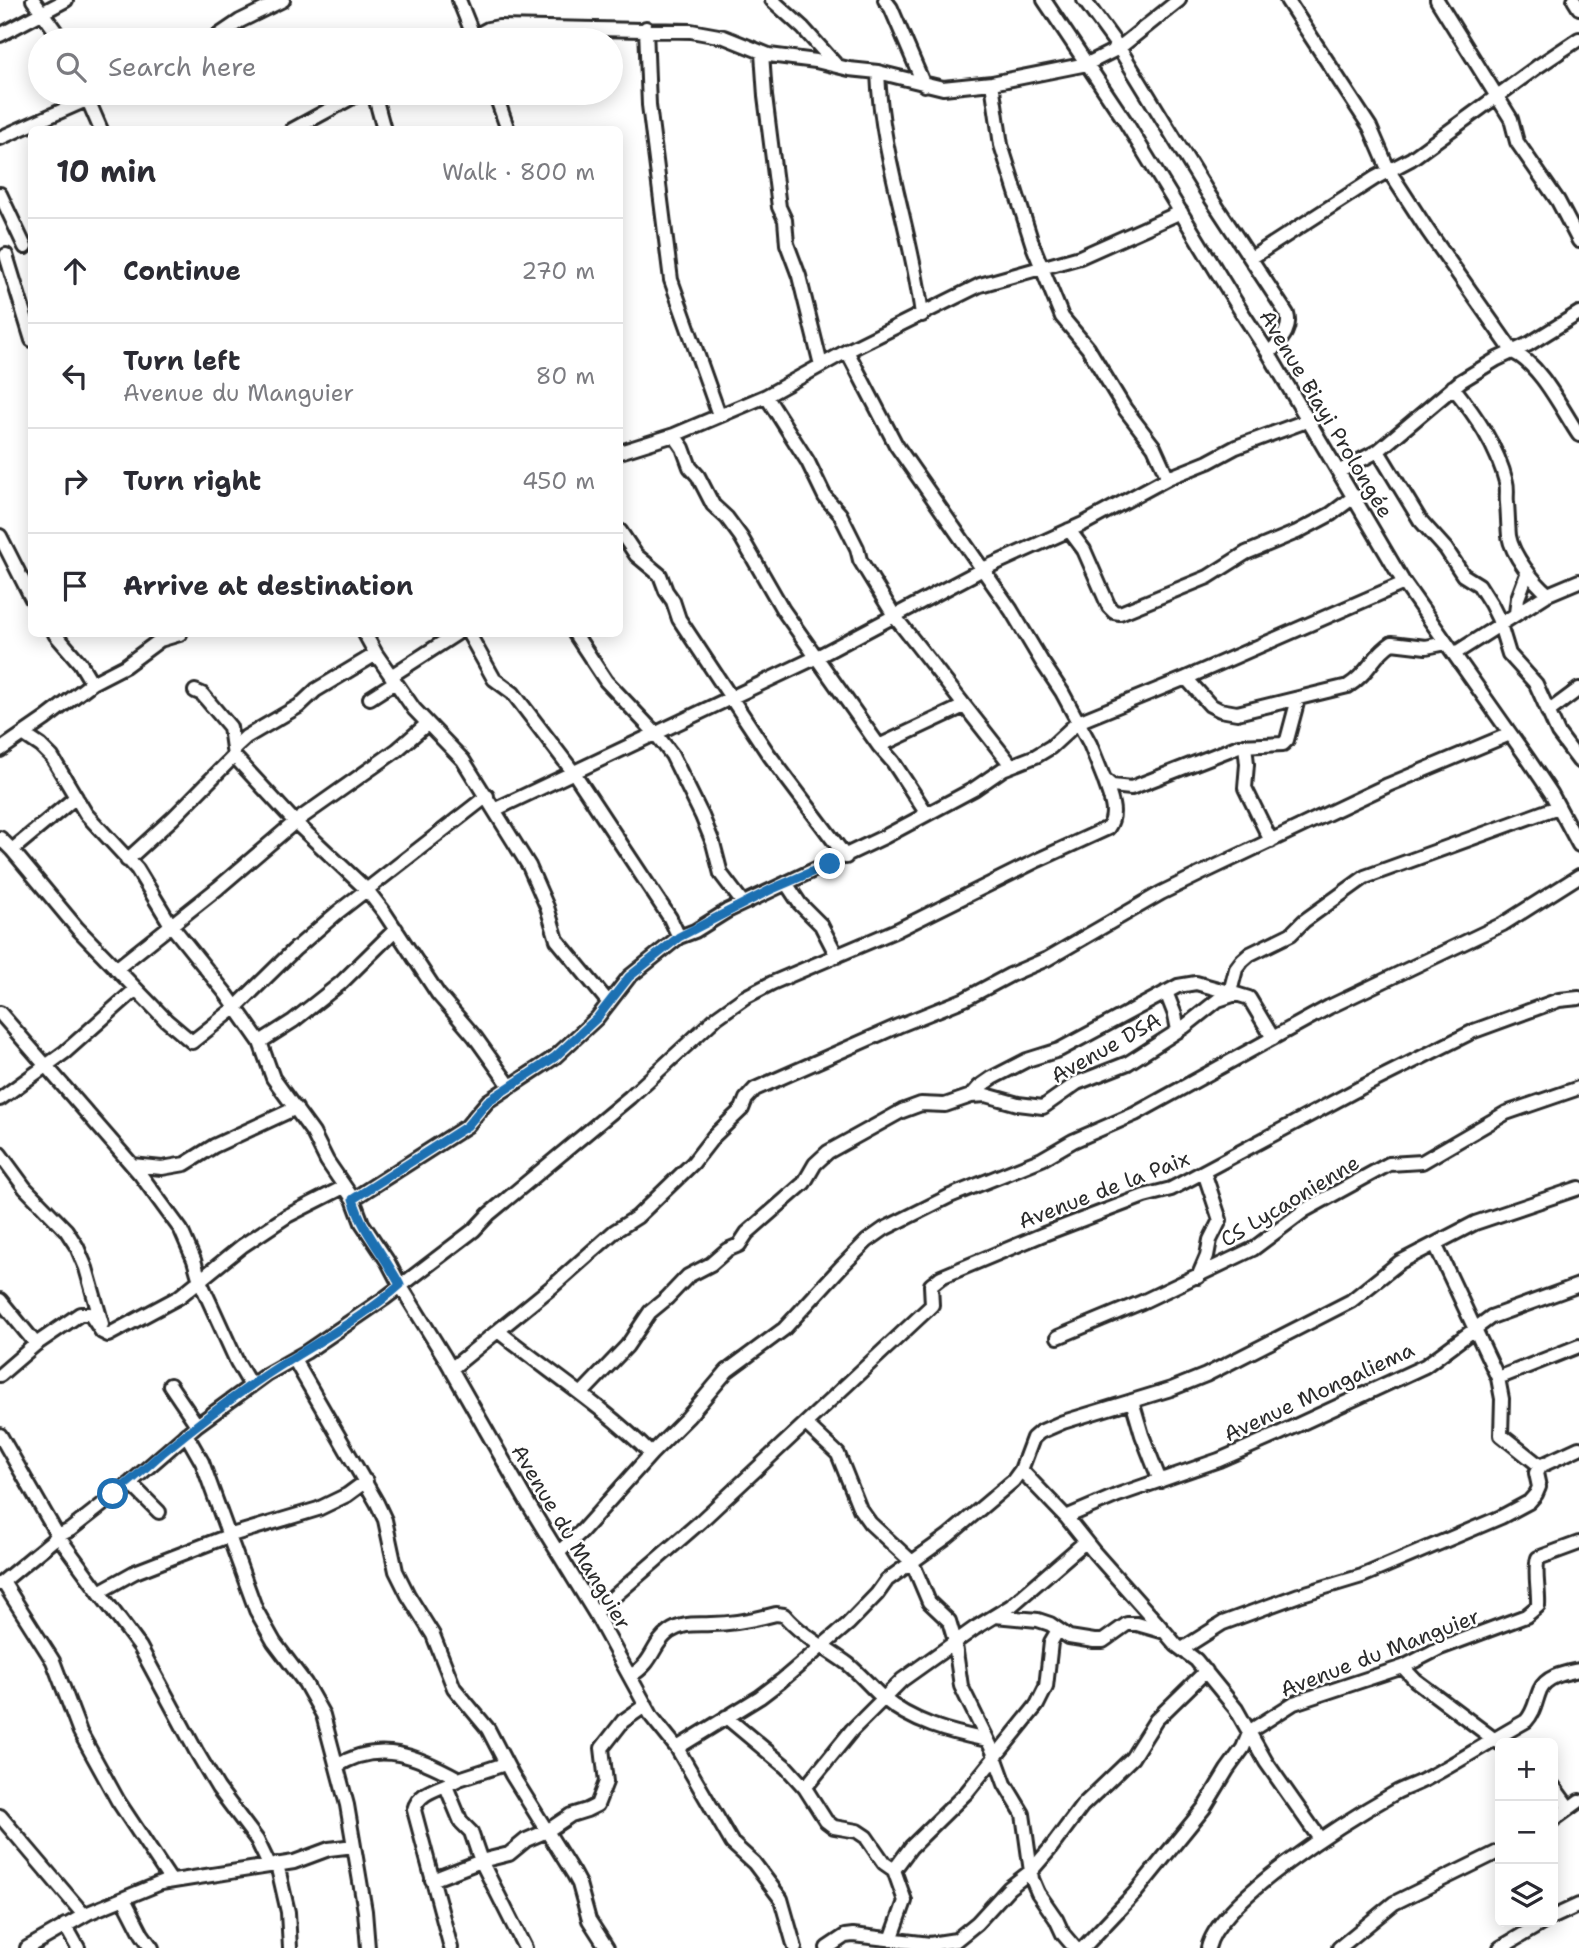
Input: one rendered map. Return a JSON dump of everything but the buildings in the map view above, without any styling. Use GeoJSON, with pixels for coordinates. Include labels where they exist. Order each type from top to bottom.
{"type":"FeatureCollection","features":[{"type":"Feature","properties":{"kind":"street"},"geometry":{"type":"LineString","coordinates":[[33,0],[53,28]]}},
{"type":"Feature","properties":{"kind":"street"},"geometry":{"type":"LineString","coordinates":[[0,35],[66,0]]}},
{"type":"Feature","properties":{"kind":"street"},"geometry":{"type":"LineString","coordinates":[[230,28],[283,0]]}},
{"type":"Feature","properties":{"kind":"street"},"geometry":{"type":"LineString","coordinates":[[459,0],[468,28]]}},
{"type":"Feature","properties":{"kind":"street"},"geometry":{"type":"LineString","coordinates":[[772,0],[803,28],[838,66]]}},
{"type":"Feature","properties":{"kind":"street"},"geometry":{"type":"LineString","coordinates":[[885,0],[891,8],[924,85]]}},
{"type":"Feature","properties":{"kind":"street","name":"Avenue Biayi Prolongée"},"geometry":{"type":"LineString","coordinates":[[1044,0],[1269,354],[1404,583],[1510,734],[1558,807],[1579,845]]}},
{"type":"Feature","properties":{"kind":"street"},"geometry":{"type":"LineString","coordinates":[[1084,0],[1119,48],[1209,195],[1287,314],[1289,322],[1286,332],[1269,354]]}},
{"type":"Feature","properties":{"kind":"street"},"geometry":{"type":"LineString","coordinates":[[494,28],[646,28],[705,33],[781,58],[878,72],[943,88],[992,83],[1087,64],[1119,48],[1179,0]]}},
{"type":"Feature","properties":{"kind":"street"},"geometry":{"type":"LineString","coordinates":[[1286,0],[1370,127],[1389,170],[1428,231],[1513,352],[1522,356],[1553,392],[1579,435]]}},
{"type":"Feature","properties":{"kind":"street"},"geometry":{"type":"LineString","coordinates":[[1437,0],[1511,119],[1517,142],[1558,201],[1579,241]]}},
{"type":"Feature","properties":{"kind":"street"},"geometry":{"type":"LineString","coordinates":[[1574,0],[1579,8]]}},
{"type":"Feature","properties":{"kind":"street"},"geometry":{"type":"LineString","coordinates":[[646,28],[649,105],[671,280],[719,415]]}},
{"type":"Feature","properties":{"kind":"street"},"geometry":{"type":"LineString","coordinates":[[1251,258],[1389,170],[1411,159],[1536,67],[1579,39]]}},
{"type":"Feature","properties":{"kind":"street"},"geometry":{"type":"LineString","coordinates":[[762,53],[779,207],[785,220],[788,244],[799,276],[821,365]]}},
{"type":"Feature","properties":{"kind":"street"},"geometry":{"type":"LineString","coordinates":[[878,72],[886,150],[917,278],[922,315]]}},
{"type":"Feature","properties":{"kind":"street"},"geometry":{"type":"LineString","coordinates":[[992,83],[1000,145],[1028,234],[1062,317],[1101,367],[1125,410],[1154,447],[1168,478]]}},
{"type":"Feature","properties":{"kind":"street"},"geometry":{"type":"LineString","coordinates":[[0,138],[68,105]]}},
{"type":"Feature","properties":{"kind":"street"},"geometry":{"type":"LineString","coordinates":[[90,105],[99,126]]}},
{"type":"Feature","properties":{"kind":"street"},"geometry":{"type":"LineString","coordinates":[[299,126],[338,105]]}},
{"type":"Feature","properties":{"kind":"street"},"geometry":{"type":"LineString","coordinates":[[377,105],[383,126]]}},
{"type":"Feature","properties":{"kind":"street"},"geometry":{"type":"LineString","coordinates":[[499,105],[507,126]]}},
{"type":"Feature","properties":{"kind":"street"},"geometry":{"type":"LineString","coordinates":[[0,194],[28,246],[3,256],[28,329]]}},
{"type":"Feature","properties":{"kind":"street"},"geometry":{"type":"LineString","coordinates":[[623,451],[674,435],[766,396],[847,351],[980,285],[1080,257],[1181,212]]}},
{"type":"Feature","properties":{"kind":"street"},"geometry":{"type":"LineString","coordinates":[[1340,471],[1378,451],[1453,387],[1579,313]]}},
{"type":"Feature","properties":{"kind":"street"},"geometry":{"type":"LineString","coordinates":[[171,1881],[118,1801],[80,1732],[53,1661],[1,1583],[58,1536],[70,1530],[130,1483],[197,1425],[385,1298],[474,1230],[489,1213],[631,1097],[717,1017],[772,983],[897,930],[1038,860],[1101,833],[1108,828],[1114,817],[1104,779],[1062,692],[1011,610],[896,445],[847,351]]}},
{"type":"Feature","properties":{"kind":"street"},"geometry":{"type":"LineString","coordinates":[[1453,387],[1476,416],[1493,446],[1507,484],[1509,535],[1527,574],[1548,594]]}},
{"type":"Feature","properties":{"kind":"street"},"geometry":{"type":"LineString","coordinates":[[766,396],[807,462],[825,497],[840,514],[858,548],[860,560],[895,617],[1012,765]]}},
{"type":"Feature","properties":{"kind":"street"},"geometry":{"type":"LineString","coordinates":[[494,810],[817,657],[983,569],[1069,530],[1168,478],[1236,447],[1309,420]]}},
{"type":"Feature","properties":{"kind":"street"},"geometry":{"type":"LineString","coordinates":[[674,435],[713,505],[741,537],[783,610],[893,762],[927,814]]}},
{"type":"Feature","properties":{"kind":"street"},"geometry":{"type":"LineString","coordinates":[[1378,451],[1420,520],[1446,549],[1463,575],[1479,585],[1501,626],[1509,654],[1536,684],[1564,743],[1579,761]]}},
{"type":"Feature","properties":{"kind":"street"},"geometry":{"type":"LineString","coordinates":[[1069,530],[1084,550],[1109,607],[1117,613],[1208,577],[1246,553],[1297,532],[1331,514],[1355,496]]}},
{"type":"Feature","properties":{"kind":"street"},"geometry":{"type":"LineString","coordinates":[[0,536],[28,591]]}},
{"type":"Feature","properties":{"kind":"street"},"geometry":{"type":"LineString","coordinates":[[623,536],[636,555],[663,581],[678,619],[767,752],[845,856]]}},
{"type":"Feature","properties":{"kind":"street"},"geometry":{"type":"LineString","coordinates":[[1516,613],[1518,598],[1527,574]]}},
{"type":"Feature","properties":{"kind":"street"},"geometry":{"type":"LineString","coordinates":[[1186,678],[1210,705],[1220,710],[1237,713],[1298,699],[1348,686],[1361,678],[1380,652],[1392,643],[1450,648],[1501,626],[1516,613],[1548,594],[1579,581]]}},
{"type":"Feature","properties":{"kind":"street"},"geometry":{"type":"LineString","coordinates":[[353,1199],[467,1126],[488,1101],[555,1057],[597,1018],[636,970],[679,937],[927,814],[1012,765],[1036,757],[1078,722],[1404,583]]}},
{"type":"Feature","properties":{"kind":"street"},"geometry":{"type":"LineString","coordinates":[[58,637],[80,663],[92,683]]}},
{"type":"Feature","properties":{"kind":"street"},"geometry":{"type":"LineString","coordinates":[[0,750],[92,683],[125,666],[160,640],[170,637]]}},
{"type":"Feature","properties":{"kind":"street"},"geometry":{"type":"LineString","coordinates":[[367,637],[414,709],[463,760],[487,796],[529,866],[547,907],[556,940],[609,1003]]}},
{"type":"Feature","properties":{"kind":"street"},"geometry":{"type":"LineString","coordinates":[[370,698],[452,637]]}},
{"type":"Feature","properties":{"kind":"street"},"geometry":{"type":"LineString","coordinates":[[471,637],[494,679],[513,693],[574,772],[670,918],[679,937]]}},
{"type":"Feature","properties":{"kind":"street"},"geometry":{"type":"LineString","coordinates":[[577,637],[606,681],[672,755],[702,816],[721,874],[743,904]]}},
{"type":"Feature","properties":{"kind":"street"},"geometry":{"type":"LineString","coordinates":[[127,860],[182,809],[246,737],[299,706],[316,690],[376,654]]}},
{"type":"Feature","properties":{"kind":"street"},"geometry":{"type":"LineString","coordinates":[[1548,712],[1579,689]]}},
{"type":"Feature","properties":{"kind":"street"},"geometry":{"type":"LineString","coordinates":[[195,691],[202,694],[230,727],[234,752],[295,822],[367,890],[438,993],[475,1037],[510,1086]]}},
{"type":"Feature","properties":{"kind":"street"},"geometry":{"type":"LineString","coordinates":[[1104,779],[1112,786],[1131,788],[1245,745],[1283,744],[1287,740],[1298,699]]}},
{"type":"Feature","properties":{"kind":"street"},"geometry":{"type":"LineString","coordinates":[[879,746],[964,706]]}},
{"type":"Feature","properties":{"kind":"street"},"geometry":{"type":"LineString","coordinates":[[116,969],[295,822],[397,750],[427,724]]}},
{"type":"Feature","properties":{"kind":"street","name":"Avenue du Manguier"},"geometry":{"type":"LineString","coordinates":[[23,734],[52,757],[86,814],[145,880],[171,925],[260,1042],[273,1078],[313,1133],[327,1161],[353,1199],[362,1223],[388,1262],[595,1613],[646,1705],[677,1748],[732,1843],[754,1863],[781,1899],[795,1948]]}},
{"type":"Feature","properties":{"kind":"street"},"geometry":{"type":"LineString","coordinates":[[451,1369],[651,1204],[742,1109],[755,1089],[965,999],[1047,959],[1161,893],[1400,779],[1510,734]]}},
{"type":"Feature","properties":{"kind":"street"},"geometry":{"type":"LineString","coordinates":[[1245,745],[1245,788],[1271,841]]}},
{"type":"Feature","properties":{"kind":"street"},"geometry":{"type":"LineString","coordinates":[[0,838],[77,928],[166,1020],[192,1042],[235,1008],[294,950],[487,796]]}},
{"type":"Feature","properties":{"kind":"street"},"geometry":{"type":"LineString","coordinates":[[12,850],[76,797]]}},
{"type":"Feature","properties":{"kind":"street"},"geometry":{"type":"LineString","coordinates":[[1233,993],[1236,969],[1242,961],[1250,954],[1291,934],[1365,877],[1558,807]]}},
{"type":"Feature","properties":{"kind":"street"},"geometry":{"type":"LineString","coordinates":[[558,1553],[582,1531],[688,1417],[727,1371],[785,1329],[841,1267],[867,1241],[884,1229],[950,1196],[1041,1159],[1073,1141],[1135,1114],[1329,1007],[1503,923],[1579,876]]}},
{"type":"Feature","properties":{"kind":"street"},"geometry":{"type":"LineString","coordinates":[[786,883],[800,904],[821,925],[837,956]]}},
{"type":"Feature","properties":{"kind":"street"},"geometry":{"type":"LineString","coordinates":[[260,1042],[293,1021],[341,983],[396,929]]}},
{"type":"Feature","properties":{"kind":"street"},"geometry":{"type":"LineString","coordinates":[[971,1096],[992,1078],[1027,1060],[1059,1050],[1166,992],[1187,984],[1206,985],[1249,998],[1273,1038]]}},
{"type":"Feature","properties":{"kind":"street"},"geometry":{"type":"LineString","coordinates":[[0,1099],[86,1034],[136,989]]}},
{"type":"Feature","properties":{"kind":"street"},"geometry":{"type":"LineString","coordinates":[[1166,992],[1178,1030]]}},
{"type":"Feature","properties":{"kind":"street","name":"Avenue DSA"},"geometry":{"type":"LineString","coordinates":[[582,1393],[627,1346],[640,1323],[657,1306],[688,1276],[740,1245],[747,1233],[804,1183],[815,1164],[828,1152],[912,1106],[921,1104],[945,1105],[971,1096],[986,1095],[1018,1104],[1043,1107],[1077,1083],[1128,1063],[1218,1000],[1233,993]]}},
{"type":"Feature","properties":{"kind":"street","name":"Avenue de la Paix"},"geometry":{"type":"LineString","coordinates":[[806,1424],[932,1305],[930,1289],[933,1282],[1032,1238],[1144,1196],[1171,1189],[1360,1088],[1474,1031],[1559,1000],[1579,998]]}},
{"type":"Feature","properties":{"kind":"street"},"geometry":{"type":"LineString","coordinates":[[0,1013],[132,1165],[181,1230],[200,1280],[237,1362],[251,1386]]}},
{"type":"Feature","properties":{"kind":"street"},"geometry":{"type":"LineString","coordinates":[[992,1078],[1002,1099]]}},
{"type":"Feature","properties":{"kind":"street","name":"CS Lycaonienne"},"geometry":{"type":"LineString","coordinates":[[1058,1337],[1198,1277],[1253,1250],[1305,1210],[1388,1164],[1422,1162],[1506,1113],[1579,1088]]}},
{"type":"Feature","properties":{"kind":"street"},"geometry":{"type":"LineString","coordinates":[[132,1165],[162,1168],[185,1164],[214,1146],[296,1108]]}},
{"type":"Feature","properties":{"kind":"street"},"geometry":{"type":"LineString","coordinates":[[0,1154],[25,1188],[66,1230],[77,1247],[86,1268],[105,1334]]}},
{"type":"Feature","properties":{"kind":"street"},"geometry":{"type":"LineString","coordinates":[[1198,1277],[1210,1240],[1220,1220],[1204,1172]]}},
{"type":"Feature","properties":{"kind":"street"},"geometry":{"type":"LineString","coordinates":[[105,1334],[112,1334],[179,1297],[233,1252],[271,1226],[344,1187]]}},
{"type":"Feature","properties":{"kind":"street"},"geometry":{"type":"LineString","coordinates":[[677,1748],[772,1688],[857,1615],[887,1580],[1013,1481],[1021,1470],[1033,1438],[1040,1432],[1063,1422],[1186,1383],[1233,1362],[1351,1301],[1400,1262],[1475,1223],[1579,1188]]}},
{"type":"Feature","properties":{"kind":"street"},"geometry":{"type":"LineString","coordinates":[[1435,1244],[1498,1378],[1502,1399],[1501,1435],[1540,1466]]}},
{"type":"Feature","properties":{"kind":"street","name":"Avenue Mongaliema"},"geometry":{"type":"LineString","coordinates":[[1066,1517],[1118,1495],[1219,1460],[1274,1436],[1425,1366],[1491,1317],[1579,1285]]}},
{"type":"Feature","properties":{"kind":"street"},"geometry":{"type":"LineString","coordinates":[[0,1300],[36,1344]]}},
{"type":"Feature","properties":{"kind":"street"},"geometry":{"type":"LineString","coordinates":[[0,1375],[36,1344],[81,1313],[90,1314],[105,1334]]}},
{"type":"Feature","properties":{"kind":"street"},"geometry":{"type":"LineString","coordinates":[[498,1331],[582,1393],[651,1454]]}},
{"type":"Feature","properties":{"kind":"street"},"geometry":{"type":"LineString","coordinates":[[1498,1378],[1579,1346]]}},
{"type":"Feature","properties":{"kind":"street"},"geometry":{"type":"LineString","coordinates":[[294,1359],[366,1481],[385,1520],[391,1554],[408,1595],[433,1635],[454,1688],[488,1729],[505,1764],[579,1884],[589,1920],[607,1948]]}},
{"type":"Feature","properties":{"kind":"street"},"geometry":{"type":"LineString","coordinates":[[170,1385],[197,1425]]}},
{"type":"Feature","properties":{"kind":"street"},"geometry":{"type":"LineString","coordinates":[[1132,1401],[1160,1481]]}},
{"type":"Feature","properties":{"kind":"street"},"geometry":{"type":"LineString","coordinates":[[595,1613],[700,1522],[806,1424],[838,1454],[860,1509],[870,1523],[912,1562],[929,1602],[949,1621],[961,1686],[1005,1784],[1023,1814],[1031,1871],[1038,1894],[1075,1948]]}},
{"type":"Feature","properties":{"kind":"street"},"geometry":{"type":"LineString","coordinates":[[186,1434],[202,1462],[264,1625],[306,1683],[323,1716],[347,1805],[365,1911],[368,1948]]}},
{"type":"Feature","properties":{"kind":"street"},"geometry":{"type":"LineString","coordinates":[[0,1435],[58,1536],[140,1647],[218,1788],[273,1865],[288,1912],[290,1948]]}},
{"type":"Feature","properties":{"kind":"street"},"geometry":{"type":"LineString","coordinates":[[1182,1649],[1223,1623],[1299,1595],[1362,1576],[1501,1517],[1529,1502],[1536,1494],[1539,1487],[1536,1473],[1540,1466],[1579,1448]]}},
{"type":"Feature","properties":{"kind":"street"},"geometry":{"type":"LineString","coordinates":[[1021,1470],[1066,1517],[1165,1632],[1206,1671],[1236,1709],[1266,1762],[1320,1839]]}},
{"type":"Feature","properties":{"kind":"street"},"geometry":{"type":"LineString","coordinates":[[99,1592],[135,1572],[228,1536],[318,1509],[348,1495],[366,1481]]}},
{"type":"Feature","properties":{"kind":"street"},"geometry":{"type":"LineString","coordinates":[[130,1483],[159,1513]]}},
{"type":"Feature","properties":{"kind":"street"},"geometry":{"type":"LineString","coordinates":[[805,1788],[852,1730],[902,1680],[1011,1606],[1085,1542]]}},
{"type":"Feature","properties":{"kind":"street","name":"Avenue du Manguier"},"geometry":{"type":"LineString","coordinates":[[1250,1731],[1294,1703],[1403,1667],[1450,1644],[1527,1616],[1538,1606],[1538,1558],[1579,1543]]}},
{"type":"Feature","properties":{"kind":"street"},"geometry":{"type":"LineString","coordinates":[[630,1676],[642,1669],[659,1641],[681,1625],[713,1625],[776,1614],[784,1615],[819,1647],[849,1665],[906,1715],[930,1726],[987,1740]]}},
{"type":"Feature","properties":{"kind":"street"},"geometry":{"type":"LineString","coordinates":[[995,1616],[1038,1620],[1069,1637],[1094,1641],[1102,1641],[1127,1624],[1165,1632]]}},
{"type":"Feature","properties":{"kind":"street"},"geometry":{"type":"LineString","coordinates":[[894,1870],[911,1847],[967,1792],[1037,1705],[1046,1687],[1051,1642],[1058,1630]]}},
{"type":"Feature","properties":{"kind":"street"},"geometry":{"type":"LineString","coordinates":[[1403,1667],[1415,1680],[1495,1741]]}},
{"type":"Feature","properties":{"kind":"street"},"geometry":{"type":"LineString","coordinates":[[1502,1738],[1532,1715],[1540,1690],[1547,1681],[1579,1670]]}},
{"type":"Feature","properties":{"kind":"street"},"geometry":{"type":"LineString","coordinates":[[827,1948],[845,1936],[853,1935],[930,1944],[959,1944],[1009,1888],[1031,1871],[1051,1849],[1083,1806],[1132,1758],[1156,1720],[1206,1671]]}},
{"type":"Feature","properties":{"kind":"street"},"geometry":{"type":"LineString","coordinates":[[432,1880],[481,1861],[509,1854],[526,1840],[570,1815],[597,1805],[606,1782],[602,1748],[623,1721],[646,1705]]}},
{"type":"Feature","properties":{"kind":"street"},"geometry":{"type":"LineString","coordinates":[[726,1717],[786,1767],[805,1788],[826,1821],[834,1827],[857,1831],[866,1837],[884,1863],[894,1870],[905,1901],[891,1940]]}},
{"type":"Feature","properties":{"kind":"street"},"geometry":{"type":"LineString","coordinates":[[1083,1948],[1135,1893],[1204,1808],[1243,1748],[1250,1731]]}},
{"type":"Feature","properties":{"kind":"street"},"geometry":{"type":"LineString","coordinates":[[1208,1948],[1218,1924],[1260,1883],[1320,1839],[1396,1793],[1495,1743]]}},
{"type":"Feature","properties":{"kind":"street"},"geometry":{"type":"LineString","coordinates":[[337,1766],[367,1752],[383,1753],[418,1757],[459,1779]]}},
{"type":"Feature","properties":{"kind":"street"},"geometry":{"type":"LineString","coordinates":[[451,1948],[414,1810],[416,1802],[422,1795],[459,1779],[505,1764]]}},
{"type":"Feature","properties":{"kind":"street"},"geometry":{"type":"LineString","coordinates":[[446,1786],[461,1822],[471,1832],[481,1861],[525,1948]]}},
{"type":"Feature","properties":{"kind":"street"},"geometry":{"type":"LineString","coordinates":[[1558,1791],[1574,1805],[1558,1816]]}},
{"type":"Feature","properties":{"kind":"street"},"geometry":{"type":"LineString","coordinates":[[0,1816],[84,1915]]}},
{"type":"Feature","properties":{"kind":"street"},"geometry":{"type":"LineString","coordinates":[[27,1948],[84,1915],[171,1881],[212,1877],[294,1862],[329,1849],[354,1846]]}},
{"type":"Feature","properties":{"kind":"street"},"geometry":{"type":"LineString","coordinates":[[1339,1948],[1394,1903],[1495,1853]]}},
{"type":"Feature","properties":{"kind":"street"},"geometry":{"type":"LineString","coordinates":[[124,1899],[152,1948]]}},
{"type":"Feature","properties":{"kind":"street"},"geometry":{"type":"LineString","coordinates":[[1558,1915],[1579,1905]]}},
{"type":"Feature","properties":{"kind":"street"},"geometry":{"type":"LineString","coordinates":[[65,1925],[78,1948]]}},
{"type":"Feature","properties":{"kind":"street"},"geometry":{"type":"LineString","coordinates":[[1500,1948],[1536,1927]]}},
{"type":"Feature","properties":{"kind":"route"},"geometry":{"type":"LineString","coordinates":[[113,1494],[130,1483],[197,1425],[267,1374],[318,1344],[400,1285],[362,1223],[353,1199],[467,1126],[488,1101],[555,1057],[597,1018],[636,970],[679,937],[772,889],[830,864]]}}]}
